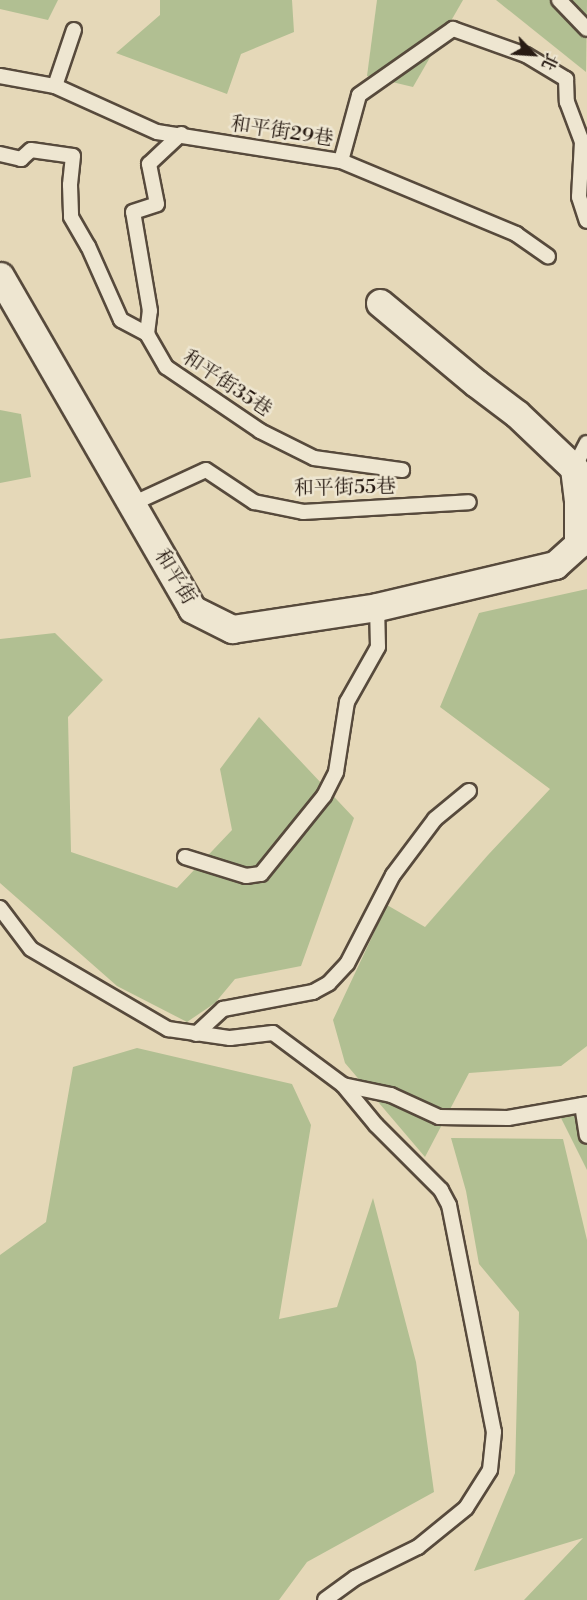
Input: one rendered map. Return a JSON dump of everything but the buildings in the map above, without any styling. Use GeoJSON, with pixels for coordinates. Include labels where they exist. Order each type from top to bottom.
{"type":"FeatureCollection","features":[{"type":"Feature","properties":{"kind":"street","name":"和平街"},"geometry":{"type":"LineString","coordinates":[[0,276],[192,609],[232,629],[377,607],[555,565],[583,538]]}},
{"type":"Feature","properties":{"kind":"street"},"geometry":{"type":"LineString","coordinates":[[380,303],[517,414],[574,468],[583,538]]}},
{"type":"Feature","properties":{"kind":"lane"},"geometry":{"type":"LineString","coordinates":[[558,0],[587,29]]}},
{"type":"Feature","properties":{"kind":"lane"},"geometry":{"type":"LineString","coordinates":[[341,161],[359,95],[453,29],[526,55],[566,79],[567,102],[582,142],[579,197],[587,221]]}},
{"type":"Feature","properties":{"kind":"lane"},"geometry":{"type":"LineString","coordinates":[[55,86],[74,30]]}},
{"type":"Feature","properties":{"kind":"lane","name":"和平街29巷"},"geometry":{"type":"LineString","coordinates":[[0,76],[55,86],[158,132],[341,161],[516,234],[548,256]]}},
{"type":"Feature","properties":{"kind":"lane"},"geometry":{"type":"LineString","coordinates":[[0,154],[21,159],[31,150],[74,156],[70,185],[71,218],[88,246],[121,320],[147,334],[150,310],[133,212],[156,204],[149,164],[180,134]]}},
{"type":"Feature","properties":{"kind":"lane","name":"和平街35巷"},"geometry":{"type":"LineString","coordinates":[[147,334],[166,367],[260,431],[315,458],[402,470]]}},
{"type":"Feature","properties":{"kind":"lane"},"geometry":{"type":"LineString","coordinates":[[574,468],[587,443]]}},
{"type":"Feature","properties":{"kind":"lane","name":"和平街55巷"},"geometry":{"type":"LineString","coordinates":[[132,504],[206,470],[254,502],[303,512],[469,502]]}},
{"type":"Feature","properties":{"kind":"lane"},"geometry":{"type":"LineString","coordinates":[[185,858],[246,876],[261,874],[324,796],[336,772],[347,702],[378,646],[377,607]]}},
{"type":"Feature","properties":{"kind":"lane"},"geometry":{"type":"LineString","coordinates":[[196,1034],[223,1009],[313,992],[329,983],[347,964],[393,875],[435,819],[469,790]]}},
{"type":"Feature","properties":{"kind":"lane"},"geometry":{"type":"LineString","coordinates":[[0,908],[31,949],[168,1029],[230,1038],[273,1033],[343,1085],[376,1125],[441,1190],[449,1205],[494,1432],[490,1470],[466,1508],[418,1547],[355,1578],[325,1600]]}},
{"type":"Feature","properties":{"kind":"lane"},"geometry":{"type":"LineString","coordinates":[[343,1085],[391,1095],[439,1118],[508,1118],[584,1105],[587,1136]]}},
{"type":"Feature","properties":{"kind":"green space"},"geometry":{"type":"Polygon","coordinates":[[[0,0],[58,0],[48,20],[0,9],[0,0]]]}},
{"type":"Feature","properties":{"kind":"green space"},"geometry":{"type":"Polygon","coordinates":[[[160,0],[292,0],[294,32],[241,54],[227,94],[116,53],[160,15],[160,0]]]}},
{"type":"Feature","properties":{"kind":"green space"},"geometry":{"type":"Polygon","coordinates":[[[377,0],[463,0],[413,87],[367,76],[377,0]]]}},
{"type":"Feature","properties":{"kind":"green space"},"geometry":{"type":"Polygon","coordinates":[[[496,0],[587,0],[586,72],[496,0]]]}},
{"type":"Feature","properties":{"kind":"green space"},"geometry":{"type":"Polygon","coordinates":[[[0,410],[21,414],[31,477],[0,483],[0,410]]]}},
{"type":"Feature","properties":{"kind":"green space"},"geometry":{"type":"Polygon","coordinates":[[[587,589],[587,1046],[561,1066],[469,1073],[425,1157],[345,1063],[333,1020],[387,905],[425,927],[550,789],[440,707],[479,613],[587,589]]]}},
{"type":"Feature","properties":{"kind":"green space"},"geometry":{"type":"Polygon","coordinates":[[[55,633],[103,680],[68,717],[71,852],[177,888],[232,830],[220,769],[259,717],[354,818],[301,966],[235,979],[215,1003],[187,1022],[117,986],[0,883],[0,639],[55,633]]]}},
{"type":"Feature","properties":{"kind":"green space"},"geometry":{"type":"Polygon","coordinates":[[[137,1048],[292,1084],[311,1125],[279,1319],[337,1307],[373,1198],[416,1362],[434,1492],[307,1562],[279,1600],[0,1600],[0,1255],[46,1222],[73,1067],[137,1048]]]}},
{"type":"Feature","properties":{"kind":"green space"},"geometry":{"type":"Polygon","coordinates":[[[587,1114],[587,1170],[561,1118],[587,1114]]]}},
{"type":"Feature","properties":{"kind":"green space"},"geometry":{"type":"Polygon","coordinates":[[[451,1138],[563,1139],[587,1240],[587,1600],[524,1600],[583,1538],[474,1571],[515,1473],[519,1312],[479,1264],[466,1191],[451,1138]]]}}]}
